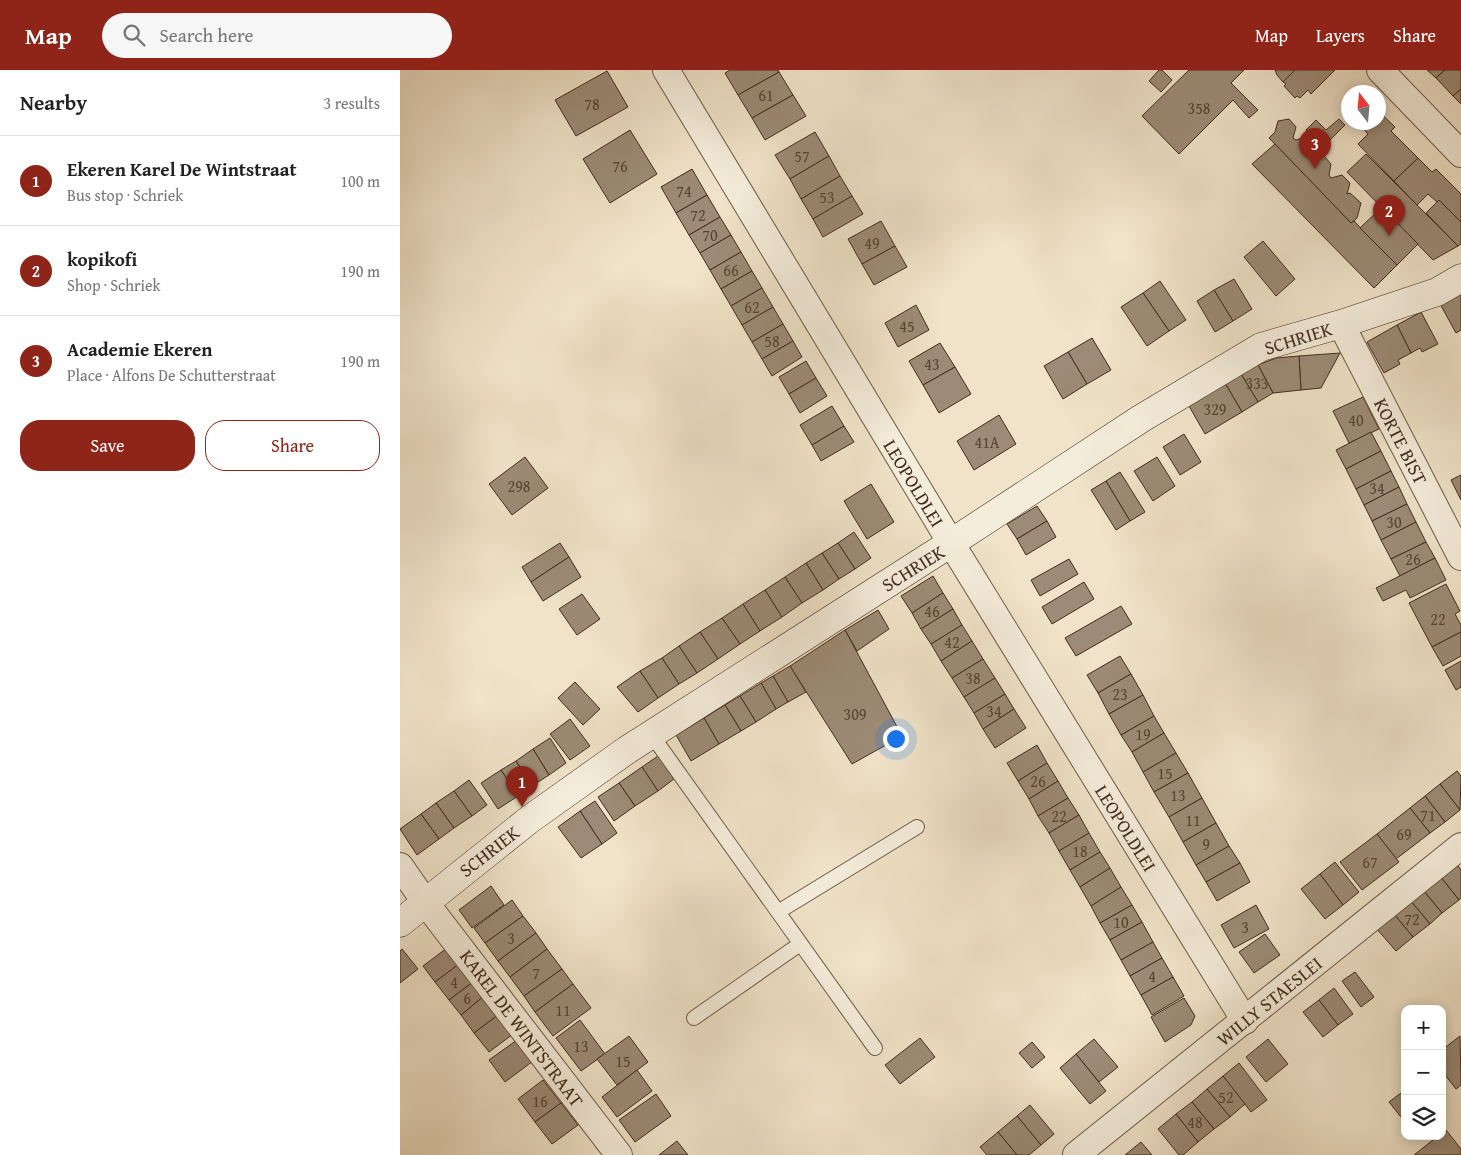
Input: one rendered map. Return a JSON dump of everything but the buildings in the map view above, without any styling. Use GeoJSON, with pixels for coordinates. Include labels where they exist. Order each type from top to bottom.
{"type":"FeatureCollection","features":[{"type":"Feature","properties":{"kind":"street","name":"LEOPOLDLEI"},"geometry":{"type":"LineString","coordinates":[[666,70],[951,544],[1245,1021]]}},
{"type":"Feature","properties":{"kind":"street"},"geometry":{"type":"LineString","coordinates":[[1380,70],[1461,154]]}},
{"type":"Feature","properties":{"kind":"street","name":"SCHRIEK"},"geometry":{"type":"LineString","coordinates":[[400,923],[530,819],[651,734],[951,544],[1142,418],[1261,347],[1341,324],[1436,292],[1461,278]]}},
{"type":"Feature","properties":{"kind":"street","name":"KORTE BIST"},"geometry":{"type":"LineString","coordinates":[[1341,324],[1461,557]]}},
{"type":"Feature","properties":{"kind":"street","name":"WILLY STAESLEI"},"geometry":{"type":"LineString","coordinates":[[1076,1155],[1461,846]]}},
{"type":"Feature","properties":{"kind":"street","name":"KAREL DE WINTSTRAAT"},"geometry":{"type":"LineString","coordinates":[[400,866],[425,902],[620,1155]]}},
{"type":"Feature","properties":{"kind":"lane"},"geometry":{"type":"LineString","coordinates":[[651,734],[874,1048]]}},
{"type":"Feature","properties":{"kind":"lane"},"geometry":{"type":"LineString","coordinates":[[778,912],[918,827]]}},
{"type":"Feature","properties":{"kind":"lane"},"geometry":{"type":"LineString","coordinates":[[694,1018],[800,944]]}},
{"type":"Feature","properties":{"kind":"place","name":"Academie Ekeren"},"geometry":{"type":"Point","coordinates":[1315,169]}},
{"type":"Feature","properties":{"kind":"place","name":"kopikofi"},"geometry":{"type":"Point","coordinates":[1389,236]}},
{"type":"Feature","properties":{"kind":"place","name":"Ekeren Karel De Wintstraat"},"geometry":{"type":"Point","coordinates":[522,807]}}]}
